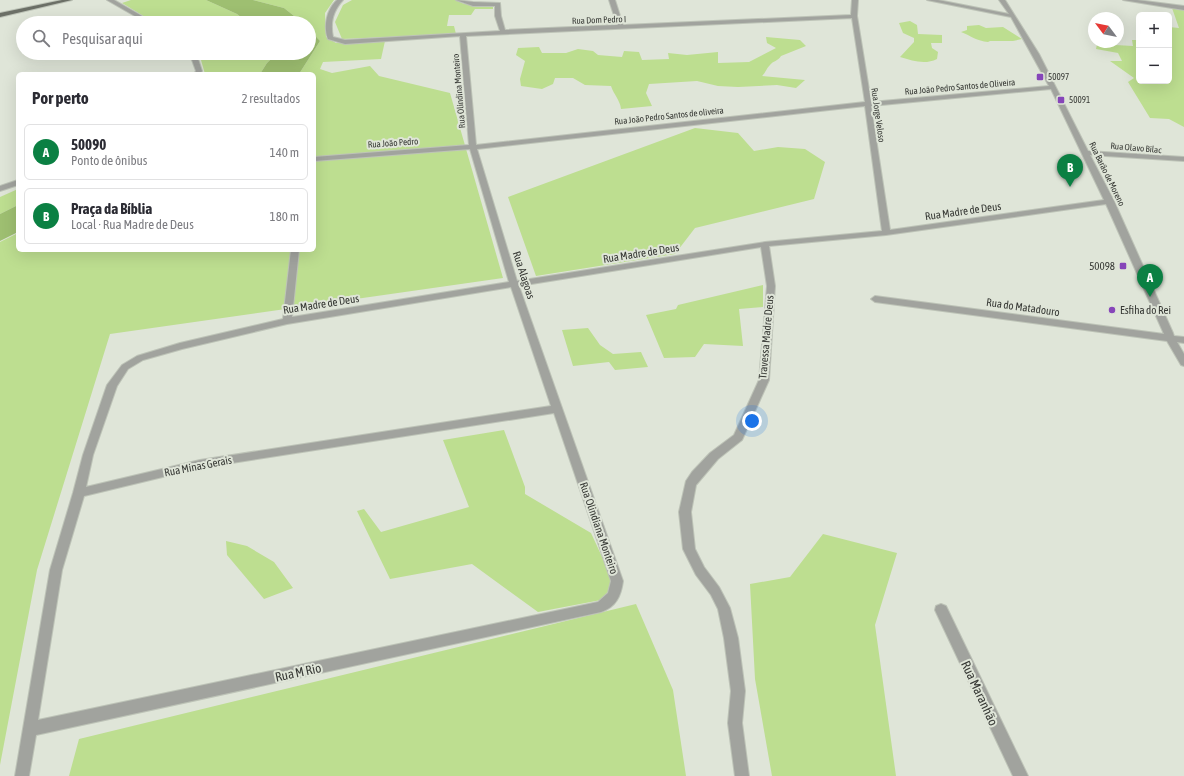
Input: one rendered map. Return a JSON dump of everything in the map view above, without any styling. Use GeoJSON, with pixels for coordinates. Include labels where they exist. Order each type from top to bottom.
{"type":"FeatureCollection","features":[{"type":"Feature","properties":{"kind":"main road"},"geometry":{"type":"LineString","coordinates":[[0,15],[69,0]]}},
{"type":"Feature","properties":{"kind":"street"},"geometry":{"type":"LineString","coordinates":[[110,0],[139,16]]}},
{"type":"Feature","properties":{"kind":"street","name":"Rua Dom Pedro I"},"geometry":{"type":"LineString","coordinates":[[340,0],[333,7],[328,30],[330,38],[345,42],[463,34],[621,28],[854,16]]}},
{"type":"Feature","properties":{"kind":"street"},"geometry":{"type":"LineString","coordinates":[[459,0],[473,4],[498,4],[498,16],[503,32]]}},
{"type":"Feature","properties":{"kind":"street"},"geometry":{"type":"LineString","coordinates":[[612,0],[621,28]]}},
{"type":"Feature","properties":{"kind":"street","name":"Rua Jorge Veloso"},"geometry":{"type":"LineString","coordinates":[[855,0],[854,16],[886,232]]}},
{"type":"Feature","properties":{"kind":"street"},"geometry":{"type":"LineString","coordinates":[[930,0],[1013,16]]}},
{"type":"Feature","properties":{"kind":"street"},"geometry":{"type":"LineString","coordinates":[[974,0],[980,10]]}},
{"type":"Feature","properties":{"kind":"street","name":"Rua Barão de Moreno"},"geometry":{"type":"LineString","coordinates":[[1002,0],[1013,16],[1053,87],[1110,201],[1169,337],[1184,363]]}},
{"type":"Feature","properties":{"kind":"street"},"geometry":{"type":"LineString","coordinates":[[1126,0],[1184,8]]}},
{"type":"Feature","properties":{"kind":"street","name":"Rua Olindina Monteiro"},"geometry":{"type":"LineString","coordinates":[[463,34],[473,147]]}},
{"type":"Feature","properties":{"kind":"street"},"geometry":{"type":"LineString","coordinates":[[195,60],[198,72]]}},
{"type":"Feature","properties":{"kind":"street","name":"Rua João Pedro Santos de Oliveira"},"geometry":{"type":"LineString","coordinates":[[868,104],[1053,87]]}},
{"type":"Feature","properties":{"kind":"street","name":"Rua João Pedro Santos de oliveira"},"geometry":{"type":"LineString","coordinates":[[473,147],[868,104]]}},
{"type":"Feature","properties":{"kind":"street","name":"Rua João Pedro"},"geometry":{"type":"LineString","coordinates":[[316,159],[473,147]]}},
{"type":"Feature","properties":{"kind":"street","name":"Rua Alagoas"},"geometry":{"type":"LineString","coordinates":[[473,147],[514,284],[558,409]]}},
{"type":"Feature","properties":{"kind":"street","name":"Rua Olavo Bilac"},"geometry":{"type":"LineString","coordinates":[[1086,153],[1164,159],[1184,159]]}},
{"type":"Feature","properties":{"kind":"street"},"geometry":{"type":"LineString","coordinates":[[0,189],[16,183]]}},
{"type":"Feature","properties":{"kind":"street","name":"Rua Madre de Deus"},"geometry":{"type":"LineString","coordinates":[[79,493],[88,455],[112,385],[118,374],[125,367],[140,358],[180,346],[287,321],[765,244],[886,232],[1110,201]]}},
{"type":"Feature","properties":{"kind":"street","name":"Travessa Madre Deus"},"geometry":{"type":"LineString","coordinates":[[742,776],[735,723],[738,691],[731,638],[724,608],[715,591],[700,571],[689,549],[685,512],[690,484],[696,475],[714,456],[738,436],[764,380],[771,286],[765,244]]}},
{"type":"Feature","properties":{"kind":"street"},"geometry":{"type":"LineString","coordinates":[[287,321],[295,252]]}},
{"type":"Feature","properties":{"kind":"street","name":"Rua do Matadouro"},"geometry":{"type":"LineString","coordinates":[[875,299],[1184,340]]}},
{"type":"Feature","properties":{"kind":"street","name":"Rua Minas Gerais"},"geometry":{"type":"LineString","coordinates":[[79,493],[200,464],[558,409]]}},
{"type":"Feature","properties":{"kind":"street","name":"Rua Olindiana Monteiro"},"geometry":{"type":"LineString","coordinates":[[558,409],[617,581],[616,594],[610,601],[601,607],[565,614]]}},
{"type":"Feature","properties":{"kind":"street"},"geometry":{"type":"LineString","coordinates":[[22,776],[56,570],[79,493]]}},
{"type":"Feature","properties":{"kind":"street","name":"Rua Maranhão"},"geometry":{"type":"LineString","coordinates":[[941,610],[1021,776]]}},
{"type":"Feature","properties":{"kind":"street","name":"Rua M Rio"},"geometry":{"type":"LineString","coordinates":[[30,729],[565,614]]}},
{"type":"Feature","properties":{"kind":"shaded area"},"geometry":{"type":"Polygon","coordinates":[[[131,0],[206,0],[239,16],[143,16],[122,3],[131,0]]]}},
{"type":"Feature","properties":{"kind":"shaded area"},"geometry":{"type":"Polygon","coordinates":[[[206,0],[253,0],[284,8],[294,16],[239,16],[206,0]]]}},
{"type":"Feature","properties":{"kind":"shaded area"},"geometry":{"type":"Polygon","coordinates":[[[253,0],[334,0],[325,13],[326,37],[336,43],[385,41],[381,59],[323,62],[320,69],[332,73],[370,66],[379,76],[450,93],[503,278],[110,334],[37,570],[0,765],[0,242],[16,234],[16,252],[316,252],[316,72],[300,72],[308,60],[316,60],[316,47],[320,41],[316,37],[316,16],[294,16],[284,8],[253,0]]]}},
{"type":"Feature","properties":{"kind":"shaded area"},"geometry":{"type":"Polygon","coordinates":[[[352,0],[456,0],[464,4],[493,5],[493,9],[475,9],[471,15],[449,15],[447,26],[454,26],[456,34],[342,39],[335,22],[343,5],[352,0]]]}},
{"type":"Feature","properties":{"kind":"shaded area"},"geometry":{"type":"Polygon","coordinates":[[[1172,8],[1184,10],[1184,127],[1169,119],[1150,118],[1128,82],[1134,78],[1110,61],[1122,61],[1118,53],[1096,49],[1124,48],[1124,46],[1133,46],[1132,40],[1136,40],[1136,84],[1172,84],[1172,27],[1179,28],[1172,8]]]}},
{"type":"Feature","properties":{"kind":"shaded area"},"geometry":{"type":"Polygon","coordinates":[[[910,21],[917,25],[918,34],[942,35],[942,43],[931,43],[932,48],[938,52],[937,59],[923,62],[900,57],[914,42],[914,38],[903,33],[899,23],[910,21]]]}},
{"type":"Feature","properties":{"kind":"shaded area"},"geometry":{"type":"Polygon","coordinates":[[[979,25],[986,28],[1003,27],[1022,39],[1013,41],[988,42],[961,32],[967,30],[967,26],[979,25]]]}},
{"type":"Feature","properties":{"kind":"shaded area"},"geometry":{"type":"Polygon","coordinates":[[[316,37],[320,41],[316,47],[316,37]]]}},
{"type":"Feature","properties":{"kind":"shaded area"},"geometry":{"type":"Polygon","coordinates":[[[766,37],[800,40],[806,46],[781,56],[771,64],[762,76],[805,80],[796,88],[777,85],[738,87],[718,86],[697,81],[649,84],[646,93],[652,106],[621,109],[611,86],[585,85],[573,78],[555,78],[553,84],[542,89],[521,86],[520,79],[525,61],[516,55],[518,48],[539,47],[542,53],[566,53],[578,49],[593,51],[598,55],[622,57],[624,51],[639,52],[642,60],[669,59],[668,53],[687,55],[718,52],[718,63],[749,62],[776,48],[767,43],[766,37]]]}},
{"type":"Feature","properties":{"kind":"shaded area"},"geometry":{"type":"Polygon","coordinates":[[[201,60],[270,60],[261,72],[204,72],[201,60]]]}},
{"type":"Feature","properties":{"kind":"shaded area"},"geometry":{"type":"Polygon","coordinates":[[[270,60],[308,60],[300,72],[261,72],[270,60]]]}},
{"type":"Feature","properties":{"kind":"shaded area"},"geometry":{"type":"Polygon","coordinates":[[[695,128],[738,133],[754,151],[778,147],[805,149],[825,162],[814,199],[695,228],[675,254],[536,276],[508,197],[695,128]]]}},
{"type":"Feature","properties":{"kind":"shaded area"},"geometry":{"type":"Polygon","coordinates":[[[16,190],[16,206],[0,214],[0,197],[16,190]]]}},
{"type":"Feature","properties":{"kind":"shaded area"},"geometry":{"type":"Polygon","coordinates":[[[16,206],[16,233],[0,241],[0,214],[16,206]]]}},
{"type":"Feature","properties":{"kind":"shaded area"},"geometry":{"type":"Polygon","coordinates":[[[763,285],[763,307],[739,309],[743,346],[704,344],[695,357],[664,358],[646,315],[676,309],[678,305],[763,285]]]}},
{"type":"Feature","properties":{"kind":"shaded area"},"geometry":{"type":"Polygon","coordinates":[[[588,328],[600,345],[613,354],[641,352],[648,367],[615,370],[609,362],[573,366],[562,330],[588,328]]]}},
{"type":"Feature","properties":{"kind":"shaded area"},"geometry":{"type":"Polygon","coordinates":[[[504,430],[525,487],[525,494],[591,533],[616,587],[601,600],[538,612],[472,564],[390,579],[357,511],[364,509],[381,532],[469,507],[443,440],[504,430]]]}},
{"type":"Feature","properties":{"kind":"shaded area"},"geometry":{"type":"Polygon","coordinates":[[[823,534],[897,553],[875,625],[896,776],[772,776],[755,679],[750,584],[790,577],[823,534]]]}},
{"type":"Feature","properties":{"kind":"shaded area"},"geometry":{"type":"Polygon","coordinates":[[[226,541],[247,546],[274,562],[293,588],[264,599],[227,555],[226,541]]]}},
{"type":"Feature","properties":{"kind":"shaded area"},"geometry":{"type":"Polygon","coordinates":[[[636,604],[673,690],[686,776],[69,776],[79,739],[636,604]]]}},
{"type":"Feature","properties":{"kind":"place","name":"50097"},"geometry":{"type":"Point","coordinates":[1040,77]}},
{"type":"Feature","properties":{"kind":"place","name":"50091"},"geometry":{"type":"Point","coordinates":[1061,100]}},
{"type":"Feature","properties":{"kind":"place","name":"Praça da Bíblia"},"geometry":{"type":"Point","coordinates":[1070,187]}},
{"type":"Feature","properties":{"kind":"place","name":"50098"},"geometry":{"type":"Point","coordinates":[1123,266]}},
{"type":"Feature","properties":{"kind":"place","name":"50090"},"geometry":{"type":"Point","coordinates":[1150,297]}},
{"type":"Feature","properties":{"kind":"place","name":"Esfiha do Rei"},"geometry":{"type":"Point","coordinates":[1112,310]}}]}
